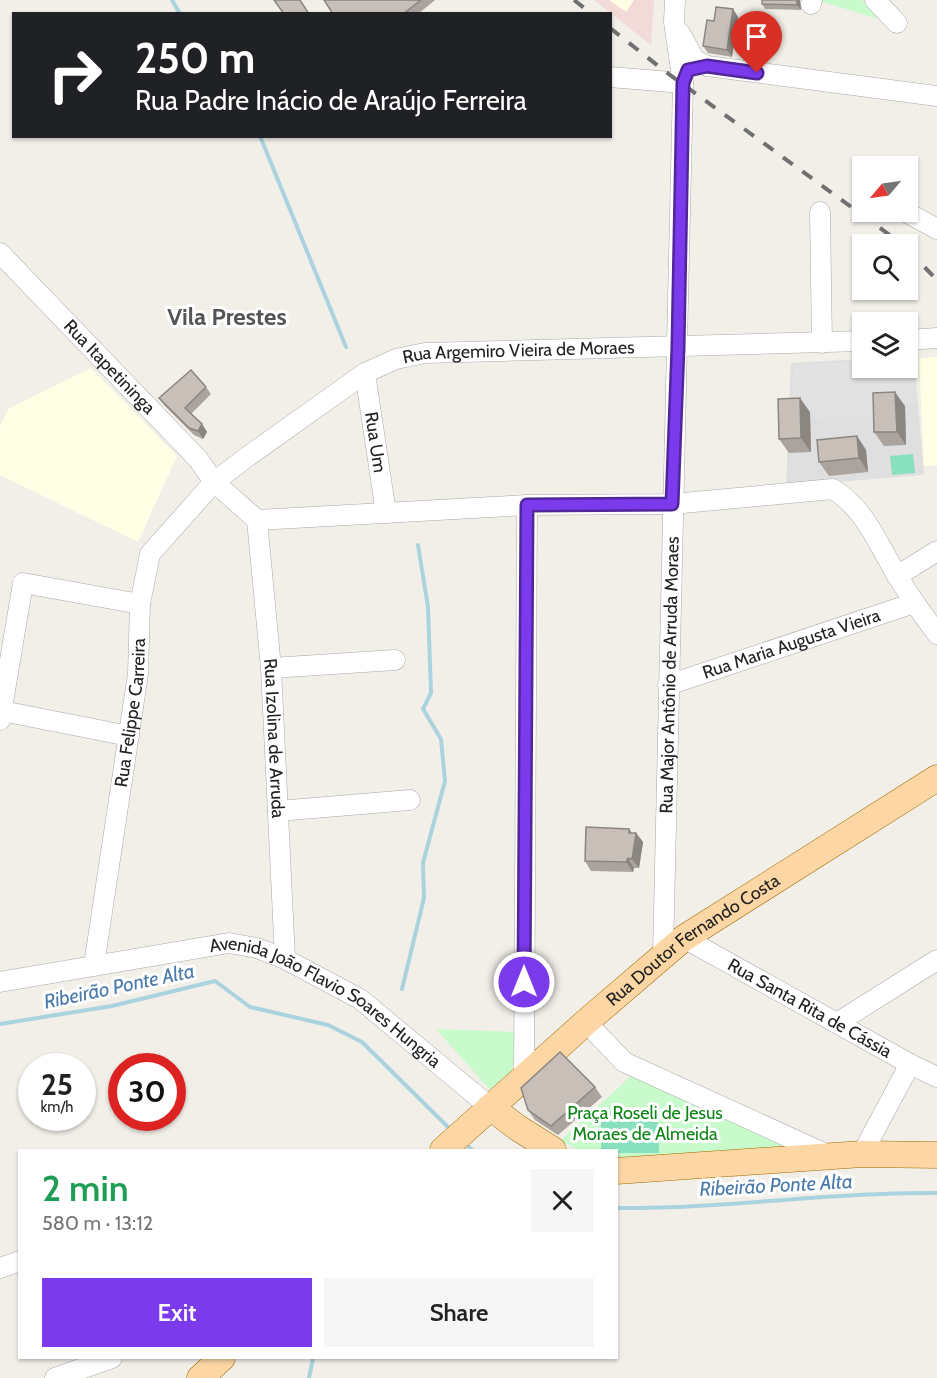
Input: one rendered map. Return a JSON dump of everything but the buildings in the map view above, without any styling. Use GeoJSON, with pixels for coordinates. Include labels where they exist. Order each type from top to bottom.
{"type":"FeatureCollection","features":[{"type":"Feature","properties":{"kind":"main road","name":"Rua Doutor Fernando Costa"},"geometry":{"type":"LineString","coordinates":[[445,1149],[586,1022],[684,938],[937,778]]}},
{"type":"Feature","properties":{"kind":"main road"},"geometry":{"type":"LineString","coordinates":[[490,1107],[551,1149]]}},
{"type":"Feature","properties":{"kind":"main road"},"geometry":{"type":"LineString","coordinates":[[618,1171],[862,1154],[937,1155]]}},
{"type":"Feature","properties":{"kind":"street","name":"Rua Major Antônio de Arruda Moraes"},"geometry":{"type":"LineString","coordinates":[[663,955],[683,83],[674,22],[675,0]]}},
{"type":"Feature","properties":{"kind":"street"},"geometry":{"type":"LineString","coordinates":[[875,0],[897,23]]}},
{"type":"Feature","properties":{"kind":"street"},"geometry":{"type":"LineString","coordinates":[[674,22],[694,59],[707,66]]}},
{"type":"Feature","properties":{"kind":"street"},"geometry":{"type":"LineString","coordinates":[[612,77],[683,83],[688,70],[707,66],[937,96]]}},
{"type":"Feature","properties":{"kind":"street"},"geometry":{"type":"LineString","coordinates":[[820,212],[822,343]]}},
{"type":"Feature","properties":{"kind":"street"},"geometry":{"type":"LineString","coordinates":[[918,219],[937,229]]}},
{"type":"Feature","properties":{"kind":"street","name":"Rua Itapetininga"},"geometry":{"type":"LineString","coordinates":[[0,253],[198,459],[214,482],[257,520]]}},
{"type":"Feature","properties":{"kind":"street"},"geometry":{"type":"LineString","coordinates":[[918,339],[937,338]]}},
{"type":"Feature","properties":{"kind":"street","name":"Rua Argemiro Vieira de Moraes"},"geometry":{"type":"LineString","coordinates":[[214,482],[365,373],[396,359],[425,353],[852,342]]}},
{"type":"Feature","properties":{"kind":"street","name":"Rua Um"},"geometry":{"type":"LineString","coordinates":[[365,373],[386,513]]}},
{"type":"Feature","properties":{"kind":"street"},"geometry":{"type":"LineString","coordinates":[[198,459],[247,457]]}},
{"type":"Feature","properties":{"kind":"street","name":"Rua Felippe Carreira"},"geometry":{"type":"LineString","coordinates":[[94,965],[138,674],[140,604],[150,554],[214,482]]}},
{"type":"Feature","properties":{"kind":"street"},"geometry":{"type":"LineString","coordinates":[[257,520],[527,505],[672,504],[832,489],[847,498],[860,511],[897,576],[937,634]]}},
{"type":"Feature","properties":{"kind":"street"},"geometry":{"type":"LineString","coordinates":[[524,1077],[527,505]]}},
{"type":"Feature","properties":{"kind":"street","name":"Rua Izolina de Arruda"},"geometry":{"type":"LineString","coordinates":[[257,520],[271,668],[285,959]]}},
{"type":"Feature","properties":{"kind":"street"},"geometry":{"type":"LineString","coordinates":[[897,576],[937,551]]}},
{"type":"Feature","properties":{"kind":"street"},"geometry":{"type":"LineString","coordinates":[[129,736],[1,715],[5,659],[23,582],[140,604]]}},
{"type":"Feature","properties":{"kind":"street","name":"Rua Maria Augusta Vieira"},"geometry":{"type":"LineString","coordinates":[[668,685],[914,603]]}},
{"type":"Feature","properties":{"kind":"street"},"geometry":{"type":"LineString","coordinates":[[271,668],[395,660]]}},
{"type":"Feature","properties":{"kind":"street"},"geometry":{"type":"LineString","coordinates":[[278,811],[410,800]]}},
{"type":"Feature","properties":{"kind":"street","name":"Rua Santa Rita de Cássia"},"geometry":{"type":"LineString","coordinates":[[684,938],[937,1077]]}},
{"type":"Feature","properties":{"kind":"street","name":"Avenida João Flavio Soares Hungria"},"geometry":{"type":"LineString","coordinates":[[0,982],[229,943],[257,948],[285,959],[360,999],[490,1107]]}},
{"type":"Feature","properties":{"kind":"street"},"geometry":{"type":"LineString","coordinates":[[837,1023],[937,960]]}},
{"type":"Feature","properties":{"kind":"street"},"geometry":{"type":"LineString","coordinates":[[586,1022],[624,1062],[830,1156]]}},
{"type":"Feature","properties":{"kind":"street"},"geometry":{"type":"LineString","coordinates":[[862,1154],[910,1064]]}},
{"type":"Feature","properties":{"kind":"street"},"geometry":{"type":"LineString","coordinates":[[0,1268],[18,1263]]}},
{"type":"Feature","properties":{"kind":"street"},"geometry":{"type":"LineString","coordinates":[[55,1378],[109,1359]]}},
{"type":"Feature","properties":{"kind":"street"},"geometry":{"type":"LineString","coordinates":[[182,1378],[210,1368]]}},
{"type":"Feature","properties":{"kind":"shaded area"},"geometry":{"type":"Polygon","coordinates":[[[594,0],[654,0],[651,45],[612,12],[594,0]]]}},
{"type":"Feature","properties":{"kind":"shaded area"},"geometry":{"type":"Polygon","coordinates":[[[609,0],[634,0],[626,12],[609,0]]]}},
{"type":"Feature","properties":{"kind":"shaded area"},"geometry":{"type":"Polygon","coordinates":[[[937,357],[937,465],[924,466],[919,358],[937,357]]]}},
{"type":"Feature","properties":{"kind":"shaded area"},"geometry":{"type":"Polygon","coordinates":[[[852,360],[852,378],[916,378],[924,475],[786,486],[791,363],[852,360]]]}},
{"type":"Feature","properties":{"kind":"shaded area"},"geometry":{"type":"Polygon","coordinates":[[[852,362],[852,378],[915,378],[917,402],[879,406],[879,415],[817,418],[816,407],[792,408],[794,365],[852,362]]]}},
{"type":"Feature","properties":{"kind":"shaded area"},"geometry":{"type":"Polygon","coordinates":[[[91,368],[177,456],[138,542],[0,475],[0,427],[8,409],[91,368]]]}},
{"type":"Feature","properties":{"kind":"green space"},"geometry":{"type":"Polygon","coordinates":[[[862,0],[878,19],[820,1],[862,0]]]}},
{"type":"Feature","properties":{"kind":"green space"},"geometry":{"type":"Polygon","coordinates":[[[913,454],[915,473],[892,475],[890,456],[913,454]]]}},
{"type":"Feature","properties":{"kind":"green space"},"geometry":{"type":"Polygon","coordinates":[[[436,1029],[514,1032],[513,1066],[506,1080],[492,1092],[436,1029]]]}},
{"type":"Feature","properties":{"kind":"green space","name":"Praça Roseli de Jesus Moraes de Almeida"},"geometry":{"type":"Polygon","coordinates":[[[632,1075],[792,1149],[618,1162],[618,1149],[576,1149],[561,1140],[632,1075]]]}},
{"type":"Feature","properties":{"kind":"green space"},"geometry":{"type":"Polygon","coordinates":[[[601,1111],[658,1111],[659,1153],[618,1153],[618,1149],[601,1149],[601,1111]]]}},
{"type":"Feature","properties":{"kind":"waterway"},"geometry":{"type":"LineString","coordinates":[[172,0],[179,12]]}},
{"type":"Feature","properties":{"kind":"waterway"},"geometry":{"type":"LineString","coordinates":[[261,138],[346,347]]}},
{"type":"Feature","properties":{"kind":"waterway"},"geometry":{"type":"LineString","coordinates":[[402,989],[424,898],[423,863],[445,781],[441,739],[423,709],[431,693],[428,607],[418,545]]}},
{"type":"Feature","properties":{"kind":"waterway","name":"Ribeirão Ponte Alta"},"geometry":{"type":"LineString","coordinates":[[0,1024],[112,1006],[215,981],[250,1007],[328,1025],[362,1042],[451,1130]]}},
{"type":"Feature","properties":{"kind":"waterway","name":"Ribeirão Ponte Alta"},"geometry":{"type":"LineString","coordinates":[[465,1143],[471,1149]]}},
{"type":"Feature","properties":{"kind":"waterway","name":"Ribeirão Ponte Alta"},"geometry":{"type":"LineString","coordinates":[[618,1208],[697,1206],[897,1193],[937,1193]]}},
{"type":"Feature","properties":{"kind":"waterway"},"geometry":{"type":"LineString","coordinates":[[309,1378],[313,1359]]}},
{"type":"Feature","properties":{"kind":"railway"},"geometry":{"type":"LineString","coordinates":[[574,0],[589,12]]}},
{"type":"Feature","properties":{"kind":"railway"},"geometry":{"type":"LineString","coordinates":[[612,30],[666,72],[888,234]]}},
{"type":"Feature","properties":{"kind":"railway"},"geometry":{"type":"LineString","coordinates":[[918,260],[937,280]]}},
{"type":"Feature","properties":{"kind":"district","name":"Vila Prestes"},"geometry":{"type":"Point","coordinates":[227,317]}},
{"type":"Feature","properties":{"kind":"route"},"geometry":{"type":"LineString","coordinates":[[524,982],[527,505],[672,504],[678,347],[683,83],[688,70],[707,66],[757,73]]}}]}
